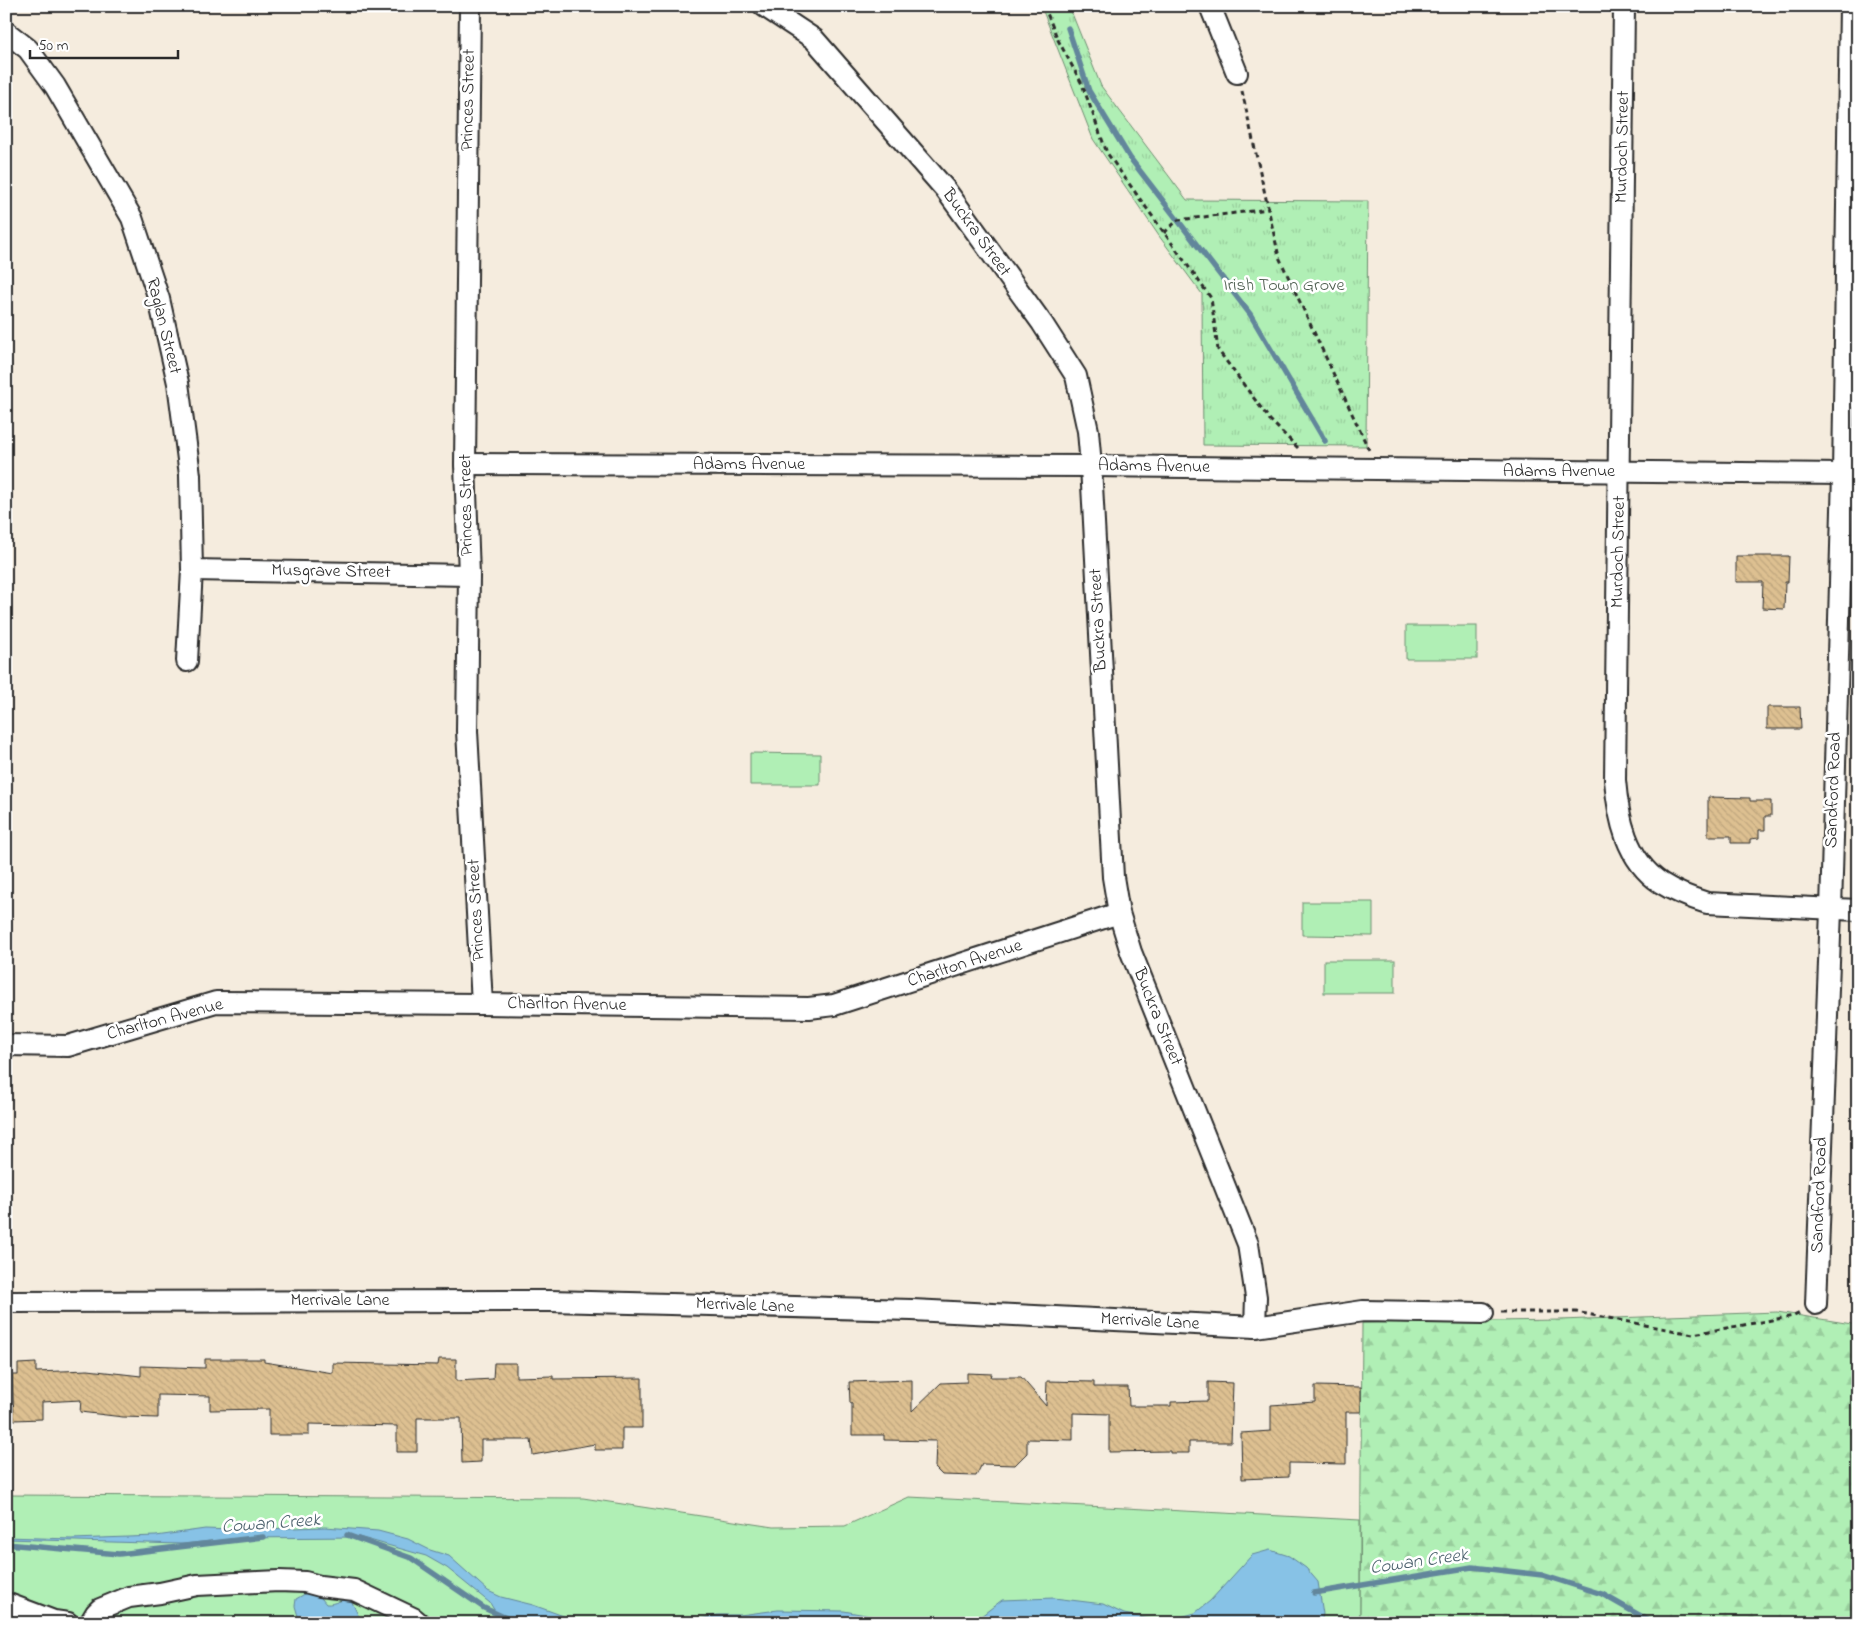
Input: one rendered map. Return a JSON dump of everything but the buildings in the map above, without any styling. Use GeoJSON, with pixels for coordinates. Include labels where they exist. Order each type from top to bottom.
{"type":"FeatureCollection","features":[{"type":"Feature","properties":{"kind":"street","name":"Princes Street"},"geometry":{"type":"LineString","coordinates":[[470,6],[465,464],[469,575],[467,731],[482,1004]]}},
{"type":"Feature","properties":{"kind":"street","name":"Buckra Street"},"geometry":{"type":"LineString","coordinates":[[764,6],[814,40],[944,189],[1042,323],[1076,376],[1085,415],[1091,466],[1113,877],[1119,913],[1131,952],[1248,1244],[1256,1297],[1255,1327]]}},
{"type":"Feature","properties":{"kind":"street"},"geometry":{"type":"LineString","coordinates":[[1210,6],[1237,73]]}},
{"type":"Feature","properties":{"kind":"street","name":"Murdoch Street"},"geometry":{"type":"LineString","coordinates":[[1624,6],[1615,780],[1618,806],[1627,840],[1646,870],[1660,882],[1684,895],[1707,903],[1858,910]]}},
{"type":"Feature","properties":{"kind":"street","name":"Sandford Road"},"geometry":{"type":"LineString","coordinates":[[1816,1304],[1831,910],[1843,474],[1850,6]]}},
{"type":"Feature","properties":{"kind":"street","name":"Raglan Street"},"geometry":{"type":"LineString","coordinates":[[6,32],[28,49],[55,86],[132,218],[159,300],[178,383],[190,475],[192,570],[187,661]]}},
{"type":"Feature","properties":{"kind":"street","name":"Adams Avenue"},"geometry":{"type":"LineString","coordinates":[[465,464],[1091,466],[1843,474]]}},
{"type":"Feature","properties":{"kind":"street","name":"Musgrave Street"},"geometry":{"type":"LineString","coordinates":[[192,570],[469,575]]}},
{"type":"Feature","properties":{"kind":"street","name":"Charlton Avenue"},"geometry":{"type":"LineString","coordinates":[[6,1045],[68,1046],[216,1002],[809,1008],[834,1006],[1119,913]]}},
{"type":"Feature","properties":{"kind":"street","name":"Merrivale Lane"},"geometry":{"type":"LineString","coordinates":[[6,1302],[550,1301],[912,1310],[1255,1327],[1363,1311],[1483,1313]]}},
{"type":"Feature","properties":{"kind":"street"},"geometry":{"type":"LineString","coordinates":[[90,1623],[100,1609],[108,1604],[129,1597],[197,1585],[290,1581],[354,1590],[407,1615],[419,1623]]}},
{"type":"Feature","properties":{"kind":"street"},"geometry":{"type":"LineString","coordinates":[[6,1603],[68,1623]]}},
{"type":"Feature","properties":{"kind":"path"},"geometry":{"type":"LineString","coordinates":[[1044,6],[1058,40],[1082,84],[1107,154],[1211,298],[1218,350],[1270,420],[1319,469]]}},
{"type":"Feature","properties":{"kind":"path"},"geometry":{"type":"LineString","coordinates":[[1237,73],[1279,257],[1366,446],[1382,470]]}},
{"type":"Feature","properties":{"kind":"path"},"geometry":{"type":"LineString","coordinates":[[1164,233],[1178,220],[1269,209]]}},
{"type":"Feature","properties":{"kind":"path"},"geometry":{"type":"LineString","coordinates":[[1483,1313],[1576,1312],[1694,1334],[1794,1316],[1816,1304]]}},
{"type":"Feature","properties":{"kind":"green space","name":"Irish Town Grove"},"geometry":{"type":"Polygon","coordinates":[[[1041,6],[1069,6],[1101,86],[1187,200],[1368,201],[1366,446],[1203,445],[1202,294],[1159,236],[1093,139],[1041,6]]]}},
{"type":"Feature","properties":{"kind":"green space"},"geometry":{"type":"Polygon","coordinates":[[[1406,626],[1477,626],[1477,659],[1406,659],[1406,626]]]}},
{"type":"Feature","properties":{"kind":"green space"},"geometry":{"type":"Polygon","coordinates":[[[750,753],[820,754],[820,785],[750,785],[750,753]]]}},
{"type":"Feature","properties":{"kind":"green space"},"geometry":{"type":"Polygon","coordinates":[[[1302,902],[1373,902],[1373,936],[1302,935],[1302,902]]]}},
{"type":"Feature","properties":{"kind":"green space"},"geometry":{"type":"Polygon","coordinates":[[[1324,960],[1395,960],[1395,993],[1324,993],[1324,960]]]}},
{"type":"Feature","properties":{"kind":"green space"},"geometry":{"type":"Polygon","coordinates":[[[1777,1312],[1858,1325],[1858,1623],[1360,1623],[1362,1323],[1560,1320],[1777,1312]]]}},
{"type":"Feature","properties":{"kind":"green space"},"geometry":{"type":"Polygon","coordinates":[[[6,1495],[583,1498],[773,1527],[845,1526],[909,1497],[1360,1520],[1360,1623],[6,1623],[6,1495]]]}},
{"type":"Feature","properties":{"kind":"water"},"geometry":{"type":"Polygon","coordinates":[[[325,1527],[378,1531],[408,1539],[430,1550],[449,1556],[488,1591],[501,1597],[533,1605],[583,1623],[502,1623],[490,1603],[447,1568],[426,1556],[359,1537],[241,1538],[182,1544],[6,1539],[6,1537],[72,1539],[156,1536],[205,1529],[325,1527]]]}},
{"type":"Feature","properties":{"kind":"water"},"geometry":{"type":"Polygon","coordinates":[[[1270,1550],[1289,1556],[1306,1568],[1318,1582],[1323,1614],[1321,1623],[972,1623],[1002,1600],[1054,1598],[1103,1604],[1124,1614],[1155,1620],[1181,1617],[1195,1613],[1210,1601],[1252,1555],[1270,1550]]]}},
{"type":"Feature","properties":{"kind":"water"},"geometry":{"type":"Polygon","coordinates":[[[310,1591],[317,1593],[326,1604],[351,1600],[358,1615],[359,1623],[300,1623],[295,1606],[296,1599],[310,1591]]]}},
{"type":"Feature","properties":{"kind":"water"},"geometry":{"type":"Polygon","coordinates":[[[778,1610],[844,1611],[908,1623],[681,1623],[718,1615],[740,1615],[778,1610]]]}},
{"type":"Feature","properties":{"kind":"waterway"},"geometry":{"type":"LineString","coordinates":[[1068,28],[1089,91],[1130,158],[1250,314],[1325,441]]}},
{"type":"Feature","properties":{"kind":"waterway","name":"Cowan Creek"},"geometry":{"type":"LineString","coordinates":[[347,1535],[411,1558],[484,1608],[517,1623]]}},
{"type":"Feature","properties":{"kind":"waterway","name":"Cowan Creek"},"geometry":{"type":"LineString","coordinates":[[6,1544],[119,1554],[263,1537]]}},
{"type":"Feature","properties":{"kind":"waterway","name":"Cowan Creek"},"geometry":{"type":"LineString","coordinates":[[1314,1593],[1472,1567],[1542,1575],[1602,1594],[1653,1623]]}}]}
